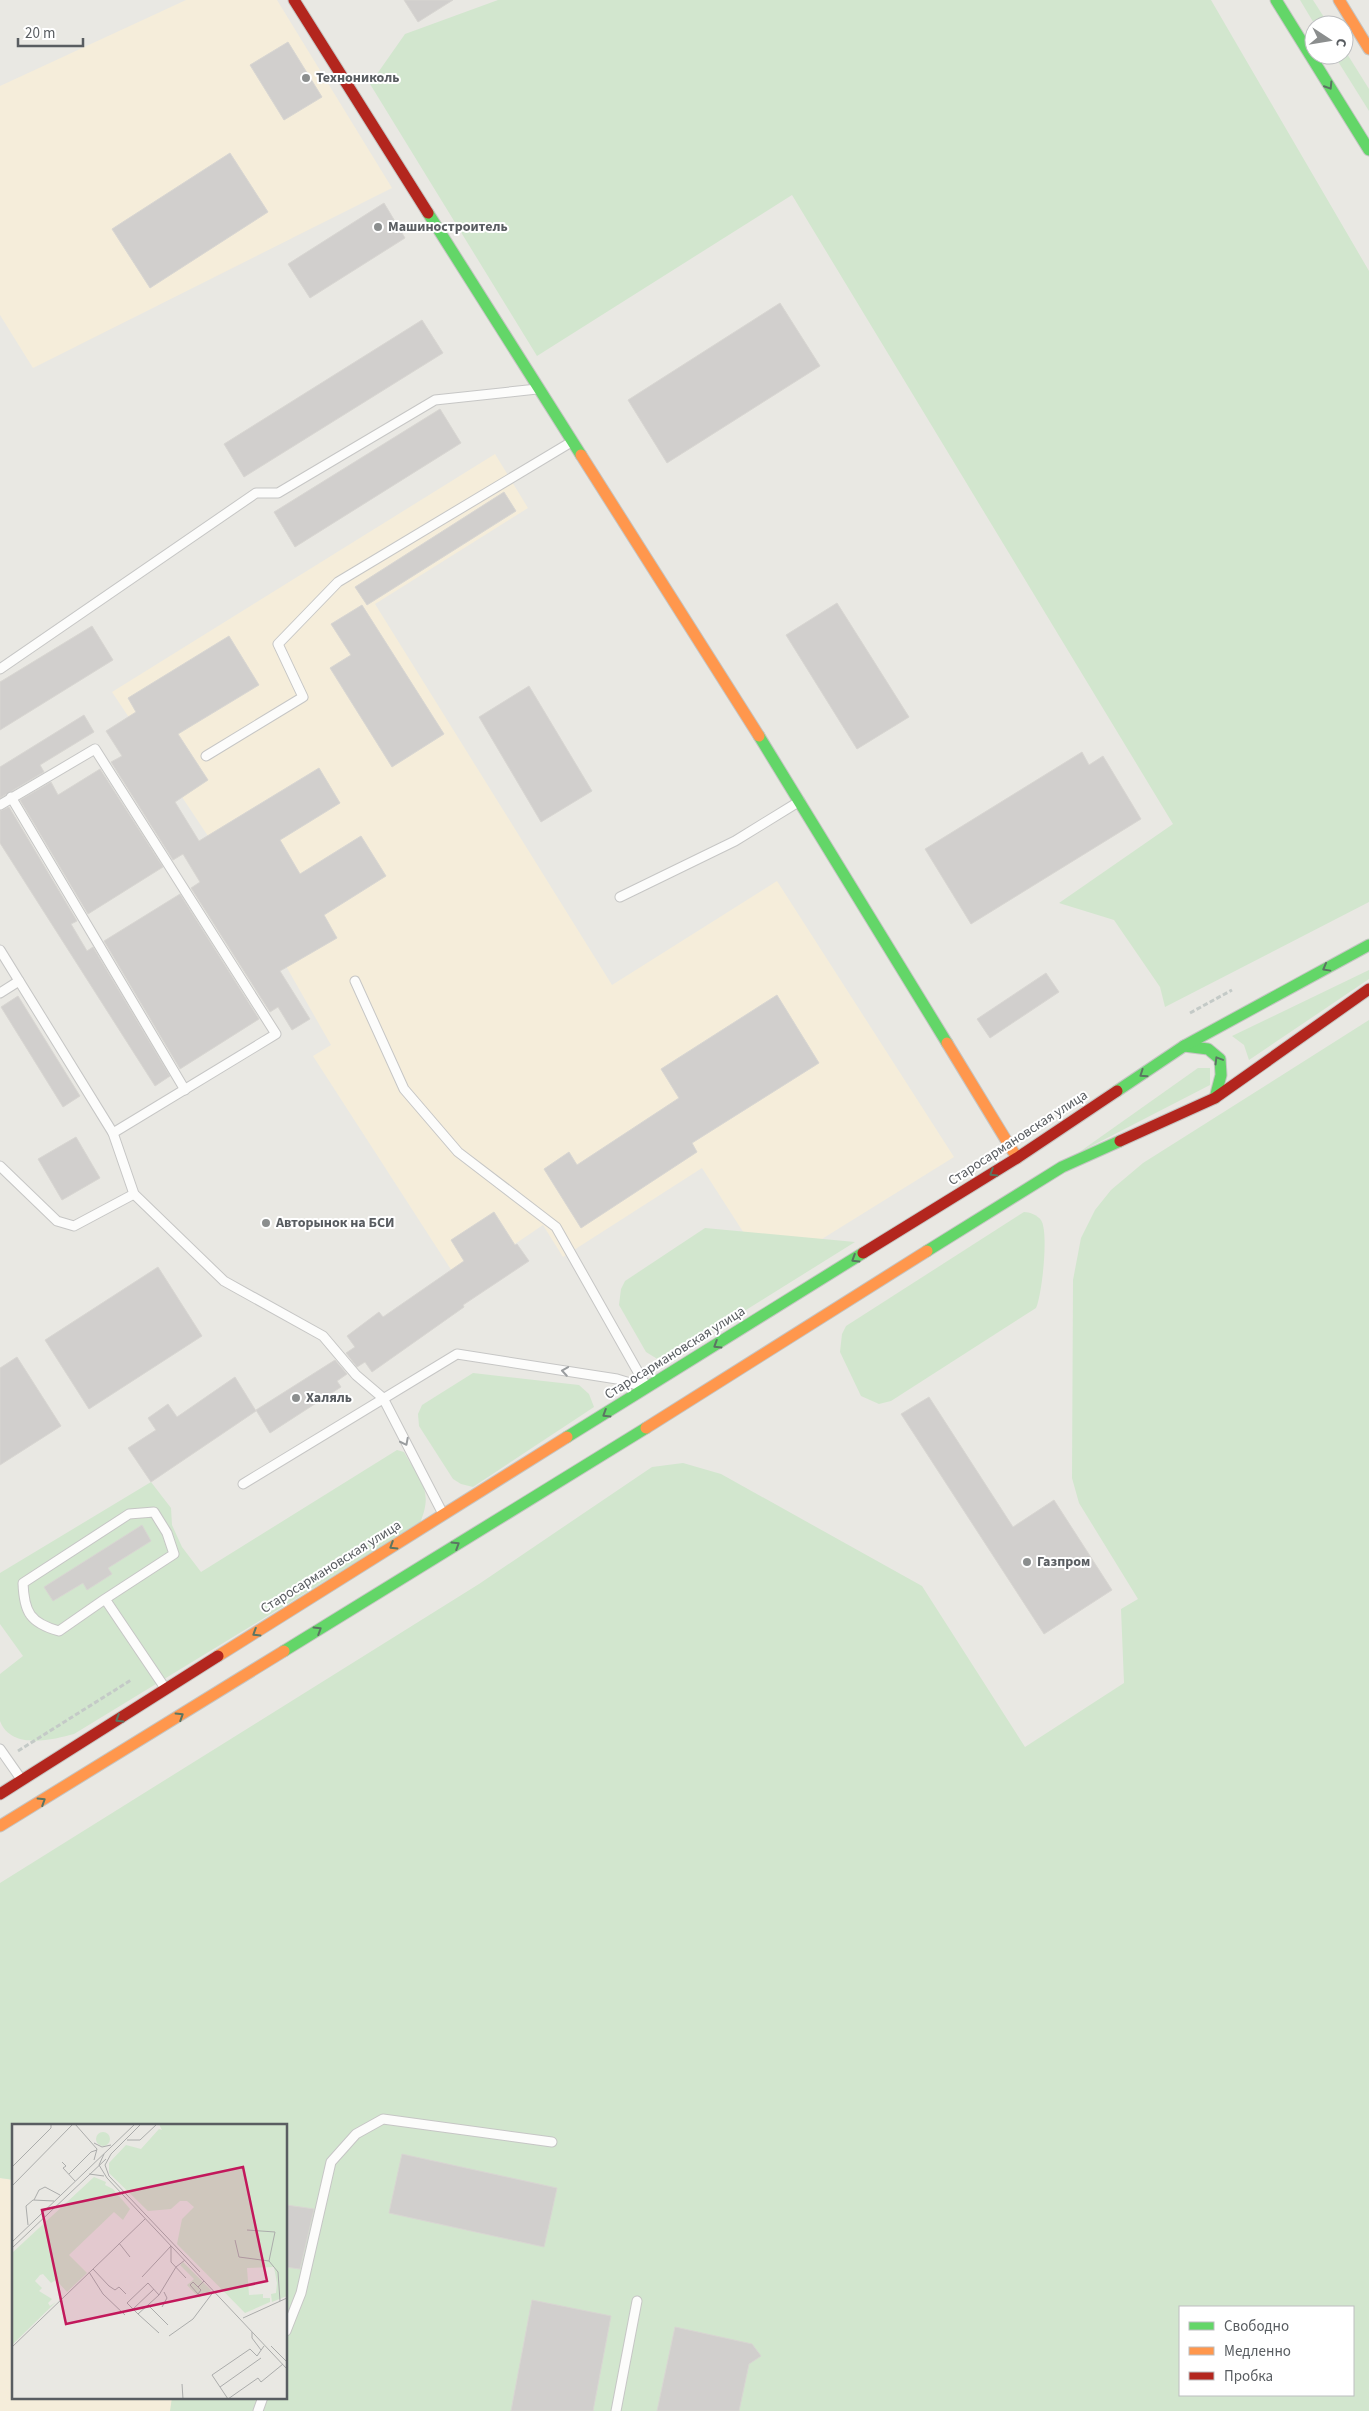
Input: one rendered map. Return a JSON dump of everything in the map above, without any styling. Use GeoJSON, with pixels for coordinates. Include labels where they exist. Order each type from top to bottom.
{"type":"FeatureCollection","features":[{"type":"Feature","properties":{"kind":"main road"},"geometry":{"type":"LineString","coordinates":[[294,0],[800,801],[1018,1158]]}},
{"type":"Feature","properties":{"kind":"main road"},"geometry":{"type":"LineString","coordinates":[[1276,0],[1369,150]]}},
{"type":"Feature","properties":{"kind":"main road"},"geometry":{"type":"LineString","coordinates":[[1339,0],[1369,49]]}},
{"type":"Feature","properties":{"kind":"main road","name":"Старосармановская улица"},"geometry":{"type":"LineString","coordinates":[[0,1794],[443,1514],[1018,1158],[1184,1046],[1369,944]]}},
{"type":"Feature","properties":{"kind":"main road"},"geometry":{"type":"LineString","coordinates":[[0,1826],[644,1429],[1062,1167],[1215,1098],[1369,990]]}},
{"type":"Feature","properties":{"kind":"main road"},"geometry":{"type":"LineString","coordinates":[[1184,1046],[1204,1047],[1220,1058],[1223,1068],[1215,1098]]}},
{"type":"Feature","properties":{"kind":"lane"},"geometry":{"type":"LineString","coordinates":[[0,669],[256,493],[278,493],[435,400],[540,388]]}},
{"type":"Feature","properties":{"kind":"lane"},"geometry":{"type":"LineString","coordinates":[[206,756],[303,698],[278,644],[338,582],[573,441]]}},
{"type":"Feature","properties":{"kind":"lane"},"geometry":{"type":"LineString","coordinates":[[0,805],[96,750],[276,1034],[113,1133]]}},
{"type":"Feature","properties":{"kind":"lane"},"geometry":{"type":"LineString","coordinates":[[11,797],[185,1090]]}},
{"type":"Feature","properties":{"kind":"lane"},"geometry":{"type":"LineString","coordinates":[[620,897],[735,841],[800,801]]}},
{"type":"Feature","properties":{"kind":"lane"},"geometry":{"type":"LineString","coordinates":[[0,950],[113,1133],[134,1194],[224,1281],[323,1336],[356,1375],[383,1398],[443,1514]]}},
{"type":"Feature","properties":{"kind":"lane"},"geometry":{"type":"LineString","coordinates":[[0,993],[19,981]]}},
{"type":"Feature","properties":{"kind":"lane"},"geometry":{"type":"LineString","coordinates":[[355,981],[404,1088],[458,1152],[556,1227],[647,1388]]}},
{"type":"Feature","properties":{"kind":"lane"},"geometry":{"type":"LineString","coordinates":[[0,1166],[57,1220],[74,1226],[134,1194]]}},
{"type":"Feature","properties":{"kind":"lane"},"geometry":{"type":"LineString","coordinates":[[243,1484],[457,1354],[617,1379],[647,1388]]}},
{"type":"Feature","properties":{"kind":"lane"},"geometry":{"type":"LineString","coordinates":[[154,1512],[167,1534],[174,1554],[105,1599],[59,1631],[42,1626],[24,1606],[23,1583],[129,1514],[154,1512]]}},
{"type":"Feature","properties":{"kind":"lane"},"geometry":{"type":"LineString","coordinates":[[105,1599],[166,1690]]}},
{"type":"Feature","properties":{"kind":"lane"},"geometry":{"type":"LineString","coordinates":[[0,1749],[3,1757],[22,1780]]}},
{"type":"Feature","properties":{"kind":"lane"},"geometry":{"type":"LineString","coordinates":[[288,2326],[301,2293],[331,2162],[356,2134],[383,2119],[552,2142]]}},
{"type":"Feature","properties":{"kind":"lane"},"geometry":{"type":"LineString","coordinates":[[616,2411],[637,2302]]}},
{"type":"Feature","properties":{"kind":"lane"},"geometry":{"type":"LineString","coordinates":[[258,2411],[263,2398]]}},
{"type":"Feature","properties":{"kind":"shaded area"},"geometry":{"type":"Polygon","coordinates":[[[186,0],[277,0],[392,188],[33,368],[0,315],[0,86],[186,0]]]}},
{"type":"Feature","properties":{"kind":"shaded area"},"geometry":{"type":"Polygon","coordinates":[[[495,454],[528,508],[375,604],[612,985],[777,881],[954,1157],[809,1247],[749,1241],[702,1168],[563,1257],[543,1225],[459,1282],[313,1056],[331,1045],[234,875],[112,692],[495,454]]]}},
{"type":"Feature","properties":{"kind":"shaded area"},"geometry":{"type":"Polygon","coordinates":[[[0,2178],[12,2180],[12,2398],[175,2398],[173,2411],[0,2411],[0,2178]]]}},
{"type":"Feature","properties":{"kind":"green space"},"geometry":{"type":"Polygon","coordinates":[[[498,0],[1211,0],[1369,271],[1369,902],[1165,1007],[1160,987],[1114,920],[1059,903],[1173,824],[792,195],[537,356],[370,84],[405,34],[498,0]]]}},
{"type":"Feature","properties":{"kind":"green space"},"geometry":{"type":"Polygon","coordinates":[[[1300,0],[1313,0],[1323,15],[1309,15],[1300,0]]]}},
{"type":"Feature","properties":{"kind":"green space"},"geometry":{"type":"Polygon","coordinates":[[[1340,65],[1354,65],[1369,89],[1369,111],[1340,65]]]}},
{"type":"Feature","properties":{"kind":"green space"},"geometry":{"type":"Polygon","coordinates":[[[1369,970],[1369,979],[1249,1060],[1244,1045],[1232,1036],[1369,970]]]}},
{"type":"Feature","properties":{"kind":"green space"},"geometry":{"type":"Polygon","coordinates":[[[1369,1020],[1369,2411],[170,2411],[172,2398],[288,2398],[288,2124],[12,2124],[12,2180],[0,2178],[0,1883],[479,1584],[652,1467],[683,1463],[721,1474],[922,1586],[1025,1747],[1124,1683],[1121,1609],[1138,1599],[1079,1503],[1072,1478],[1073,1280],[1081,1238],[1095,1210],[1111,1190],[1143,1163],[1369,1020]]]}},
{"type":"Feature","properties":{"kind":"green space"},"geometry":{"type":"Polygon","coordinates":[[[1198,1068],[1210,1068],[1210,1085],[1078,1153],[1198,1068]]]}},
{"type":"Feature","properties":{"kind":"green space"},"geometry":{"type":"Polygon","coordinates":[[[1024,1212],[1038,1217],[1043,1227],[1044,1264],[1036,1308],[891,1401],[879,1404],[861,1396],[840,1352],[842,1334],[846,1326],[1024,1212]]]}},
{"type":"Feature","properties":{"kind":"green space"},"geometry":{"type":"Polygon","coordinates":[[[705,1228],[855,1242],[669,1358],[659,1360],[646,1352],[619,1305],[621,1289],[625,1281],[705,1228]]]}},
{"type":"Feature","properties":{"kind":"green space"},"geometry":{"type":"Polygon","coordinates":[[[473,1373],[579,1385],[589,1394],[594,1407],[473,1487],[461,1484],[453,1479],[419,1426],[418,1414],[422,1405],[473,1373]]]}},
{"type":"Feature","properties":{"kind":"green space"},"geometry":{"type":"Polygon","coordinates":[[[397,1450],[404,1452],[423,1486],[426,1502],[420,1523],[74,1734],[55,1739],[33,1741],[13,1736],[5,1730],[0,1721],[0,1674],[23,1656],[0,1624],[0,1573],[151,1482],[171,1508],[172,1525],[182,1547],[201,1572],[397,1450]]]}},
{"type":"Feature","properties":{"kind":"building"},"geometry":{"type":"Polygon","coordinates":[[[404,0],[453,0],[418,22],[404,0]]]}},
{"type":"Feature","properties":{"kind":"building"},"geometry":{"type":"Polygon","coordinates":[[[288,42],[322,97],[284,120],[250,65],[288,42]]]}},
{"type":"Feature","properties":{"kind":"building"},"geometry":{"type":"Polygon","coordinates":[[[230,153],[268,212],[150,288],[112,229],[230,153]]]}},
{"type":"Feature","properties":{"kind":"building"},"geometry":{"type":"Polygon","coordinates":[[[384,203],[405,238],[310,298],[288,264],[384,203]]]}},
{"type":"Feature","properties":{"kind":"building"},"geometry":{"type":"Polygon","coordinates":[[[780,303],[820,366],[667,463],[628,400],[780,303]]]}},
{"type":"Feature","properties":{"kind":"building"},"geometry":{"type":"Polygon","coordinates":[[[422,320],[443,353],[244,477],[224,444],[422,320]]]}},
{"type":"Feature","properties":{"kind":"building"},"geometry":{"type":"Polygon","coordinates":[[[440,409],[461,443],[295,547],[274,512],[440,409]]]}},
{"type":"Feature","properties":{"kind":"building"},"geometry":{"type":"Polygon","coordinates":[[[504,492],[516,511],[367,605],[355,587],[504,492]]]}},
{"type":"Feature","properties":{"kind":"building"},"geometry":{"type":"Polygon","coordinates":[[[837,603],[909,717],[857,749],[786,635],[837,603]]]}},
{"type":"Feature","properties":{"kind":"building"},"geometry":{"type":"Polygon","coordinates":[[[362,605],[444,734],[392,767],[330,668],[351,655],[331,624],[362,605]]]}},
{"type":"Feature","properties":{"kind":"building"},"geometry":{"type":"Polygon","coordinates":[[[92,626],[113,660],[0,730],[0,682],[92,626]]]}},
{"type":"Feature","properties":{"kind":"building"},"geometry":{"type":"Polygon","coordinates":[[[229,636],[259,685],[178,734],[208,780],[175,802],[199,841],[319,768],[340,803],[280,840],[300,874],[361,836],[386,876],[324,915],[337,938],[280,971],[310,1019],[292,1030],[278,1007],[270,1012],[191,888],[200,882],[183,854],[173,860],[111,762],[122,756],[106,731],[136,712],[128,698],[229,636]]]}},
{"type":"Feature","properties":{"kind":"building"},"geometry":{"type":"Polygon","coordinates":[[[529,686],[592,791],[541,822],[479,717],[529,686]]]}},
{"type":"Feature","properties":{"kind":"building"},"geometry":{"type":"Polygon","coordinates":[[[84,715],[94,732],[40,765],[44,772],[0,798],[0,767],[84,715]]]}},
{"type":"Feature","properties":{"kind":"building"},"geometry":{"type":"Polygon","coordinates":[[[1082,752],[1089,765],[1103,756],[1141,819],[971,924],[925,849],[1082,752]]]}},
{"type":"Feature","properties":{"kind":"building"},"geometry":{"type":"Polygon","coordinates":[[[100,769],[163,867],[88,914],[20,800],[51,782],[58,795],[100,769]]]}},
{"type":"Feature","properties":{"kind":"building"},"geometry":{"type":"Polygon","coordinates":[[[9,807],[77,921],[71,924],[87,951],[93,947],[170,1076],[155,1086],[0,843],[0,811],[9,807]]]}},
{"type":"Feature","properties":{"kind":"building"},"geometry":{"type":"Polygon","coordinates":[[[180,894],[259,1019],[180,1069],[104,941],[180,894]]]}},
{"type":"Feature","properties":{"kind":"building"},"geometry":{"type":"Polygon","coordinates":[[[1046,973],[1059,992],[990,1038],[977,1019],[1046,973]]]}},
{"type":"Feature","properties":{"kind":"building"},"geometry":{"type":"Polygon","coordinates":[[[777,995],[819,1063],[692,1143],[697,1152],[581,1228],[544,1169],[569,1152],[577,1165],[679,1098],[661,1069],[777,995]]]}},
{"type":"Feature","properties":{"kind":"building"},"geometry":{"type":"Polygon","coordinates":[[[18,996],[80,1096],[63,1107],[1,1007],[18,996]]]}},
{"type":"Feature","properties":{"kind":"building"},"geometry":{"type":"Polygon","coordinates":[[[76,1137],[100,1178],[62,1200],[38,1159],[76,1137]]]}},
{"type":"Feature","properties":{"kind":"building"},"geometry":{"type":"Polygon","coordinates":[[[494,1212],[515,1245],[517,1244],[529,1261],[463,1305],[464,1307],[372,1372],[365,1362],[357,1367],[346,1353],[355,1347],[347,1336],[379,1312],[383,1317],[464,1261],[451,1240],[494,1212]]]}},
{"type":"Feature","properties":{"kind":"building"},"geometry":{"type":"Polygon","coordinates":[[[158,1267],[202,1336],[89,1409],[45,1340],[158,1267]]]}},
{"type":"Feature","properties":{"kind":"building"},"geometry":{"type":"Polygon","coordinates":[[[17,1357],[61,1426],[0,1465],[0,1368],[17,1357]]]}},
{"type":"Feature","properties":{"kind":"building"},"geometry":{"type":"Polygon","coordinates":[[[335,1360],[347,1374],[337,1381],[341,1387],[270,1433],[256,1410],[335,1360]]]}},
{"type":"Feature","properties":{"kind":"building"},"geometry":{"type":"Polygon","coordinates":[[[235,1377],[256,1411],[151,1482],[128,1448],[156,1430],[148,1418],[168,1404],[177,1417],[235,1377]]]}},
{"type":"Feature","properties":{"kind":"building"},"geometry":{"type":"Polygon","coordinates":[[[929,1397],[1013,1527],[1054,1500],[1112,1590],[1044,1634],[901,1414],[929,1397]]]}},
{"type":"Feature","properties":{"kind":"building"},"geometry":{"type":"Polygon","coordinates":[[[142,1525],[151,1541],[108,1568],[112,1574],[87,1590],[83,1583],[53,1601],[44,1587],[142,1525]]]}},
{"type":"Feature","properties":{"kind":"building"},"geometry":{"type":"Polygon","coordinates":[[[402,2154],[557,2188],[544,2247],[389,2213],[402,2154]]]}},
{"type":"Feature","properties":{"kind":"building"},"geometry":{"type":"Polygon","coordinates":[[[288,2205],[314,2209],[300,2269],[288,2267],[288,2205]]]}},
{"type":"Feature","properties":{"kind":"building"},"geometry":{"type":"Polygon","coordinates":[[[532,2300],[611,2316],[593,2411],[511,2411],[532,2300]]]}},
{"type":"Feature","properties":{"kind":"building"},"geometry":{"type":"Polygon","coordinates":[[[675,2327],[752,2344],[761,2356],[749,2364],[739,2411],[657,2411],[675,2327]]]}},
{"type":"Feature","properties":{"kind":"traffic: fast"},"geometry":{"type":"LineString","coordinates":[[1276,0],[1369,150]]}},
{"type":"Feature","properties":{"kind":"traffic: fast"},"geometry":{"type":"LineString","coordinates":[[428,213],[581,455]]}},
{"type":"Feature","properties":{"kind":"traffic: fast"},"geometry":{"type":"LineString","coordinates":[[759,736],[947,1043]]}},
{"type":"Feature","properties":{"kind":"traffic: fast"},"geometry":{"type":"LineString","coordinates":[[1117,1091],[1184,1046],[1369,945]]}},
{"type":"Feature","properties":{"kind":"traffic: fast"},"geometry":{"type":"LineString","coordinates":[[1184,1046],[1208,1049],[1220,1059],[1221,1075],[1215,1098]]}},
{"type":"Feature","properties":{"kind":"traffic: fast"},"geometry":{"type":"LineString","coordinates":[[927,1251],[1062,1167],[1120,1141]]}},
{"type":"Feature","properties":{"kind":"traffic: fast"},"geometry":{"type":"LineString","coordinates":[[567,1437],[863,1253]]}},
{"type":"Feature","properties":{"kind":"traffic: fast"},"geometry":{"type":"LineString","coordinates":[[284,1651],[646,1428]]}},
{"type":"Feature","properties":{"kind":"traffic: slow"},"geometry":{"type":"LineString","coordinates":[[1339,0],[1369,49]]}},
{"type":"Feature","properties":{"kind":"traffic: slow"},"geometry":{"type":"LineString","coordinates":[[581,455],[759,736]]}},
{"type":"Feature","properties":{"kind":"traffic: slow"},"geometry":{"type":"LineString","coordinates":[[947,1043],[1017,1158]]}},
{"type":"Feature","properties":{"kind":"traffic: slow"},"geometry":{"type":"LineString","coordinates":[[646,1428],[927,1251]]}},
{"type":"Feature","properties":{"kind":"traffic: slow"},"geometry":{"type":"LineString","coordinates":[[218,1656],[567,1437]]}},
{"type":"Feature","properties":{"kind":"traffic: slow"},"geometry":{"type":"LineString","coordinates":[[0,1826],[284,1651]]}},
{"type":"Feature","properties":{"kind":"traffic: jam"},"geometry":{"type":"LineString","coordinates":[[294,0],[428,213]]}},
{"type":"Feature","properties":{"kind":"traffic: jam"},"geometry":{"type":"LineString","coordinates":[[1120,1141],[1215,1098],[1369,989]]}},
{"type":"Feature","properties":{"kind":"traffic: jam"},"geometry":{"type":"LineString","coordinates":[[863,1253],[1017,1158],[1117,1091]]}},
{"type":"Feature","properties":{"kind":"traffic: jam"},"geometry":{"type":"LineString","coordinates":[[0,1794],[218,1656]]}},
{"type":"Feature","properties":{"kind":"place","name":"Технониколь"},"geometry":{"type":"Point","coordinates":[306,78]}},
{"type":"Feature","properties":{"kind":"place","name":"Машиностроитель"},"geometry":{"type":"Point","coordinates":[378,227]}},
{"type":"Feature","properties":{"kind":"place","name":"Авторынок на БСИ"},"geometry":{"type":"Point","coordinates":[266,1223]}},
{"type":"Feature","properties":{"kind":"place","name":"Халяль"},"geometry":{"type":"Point","coordinates":[296,1398]}},
{"type":"Feature","properties":{"kind":"place","name":"Газпром"},"geometry":{"type":"Point","coordinates":[1027,1562]}}]}
